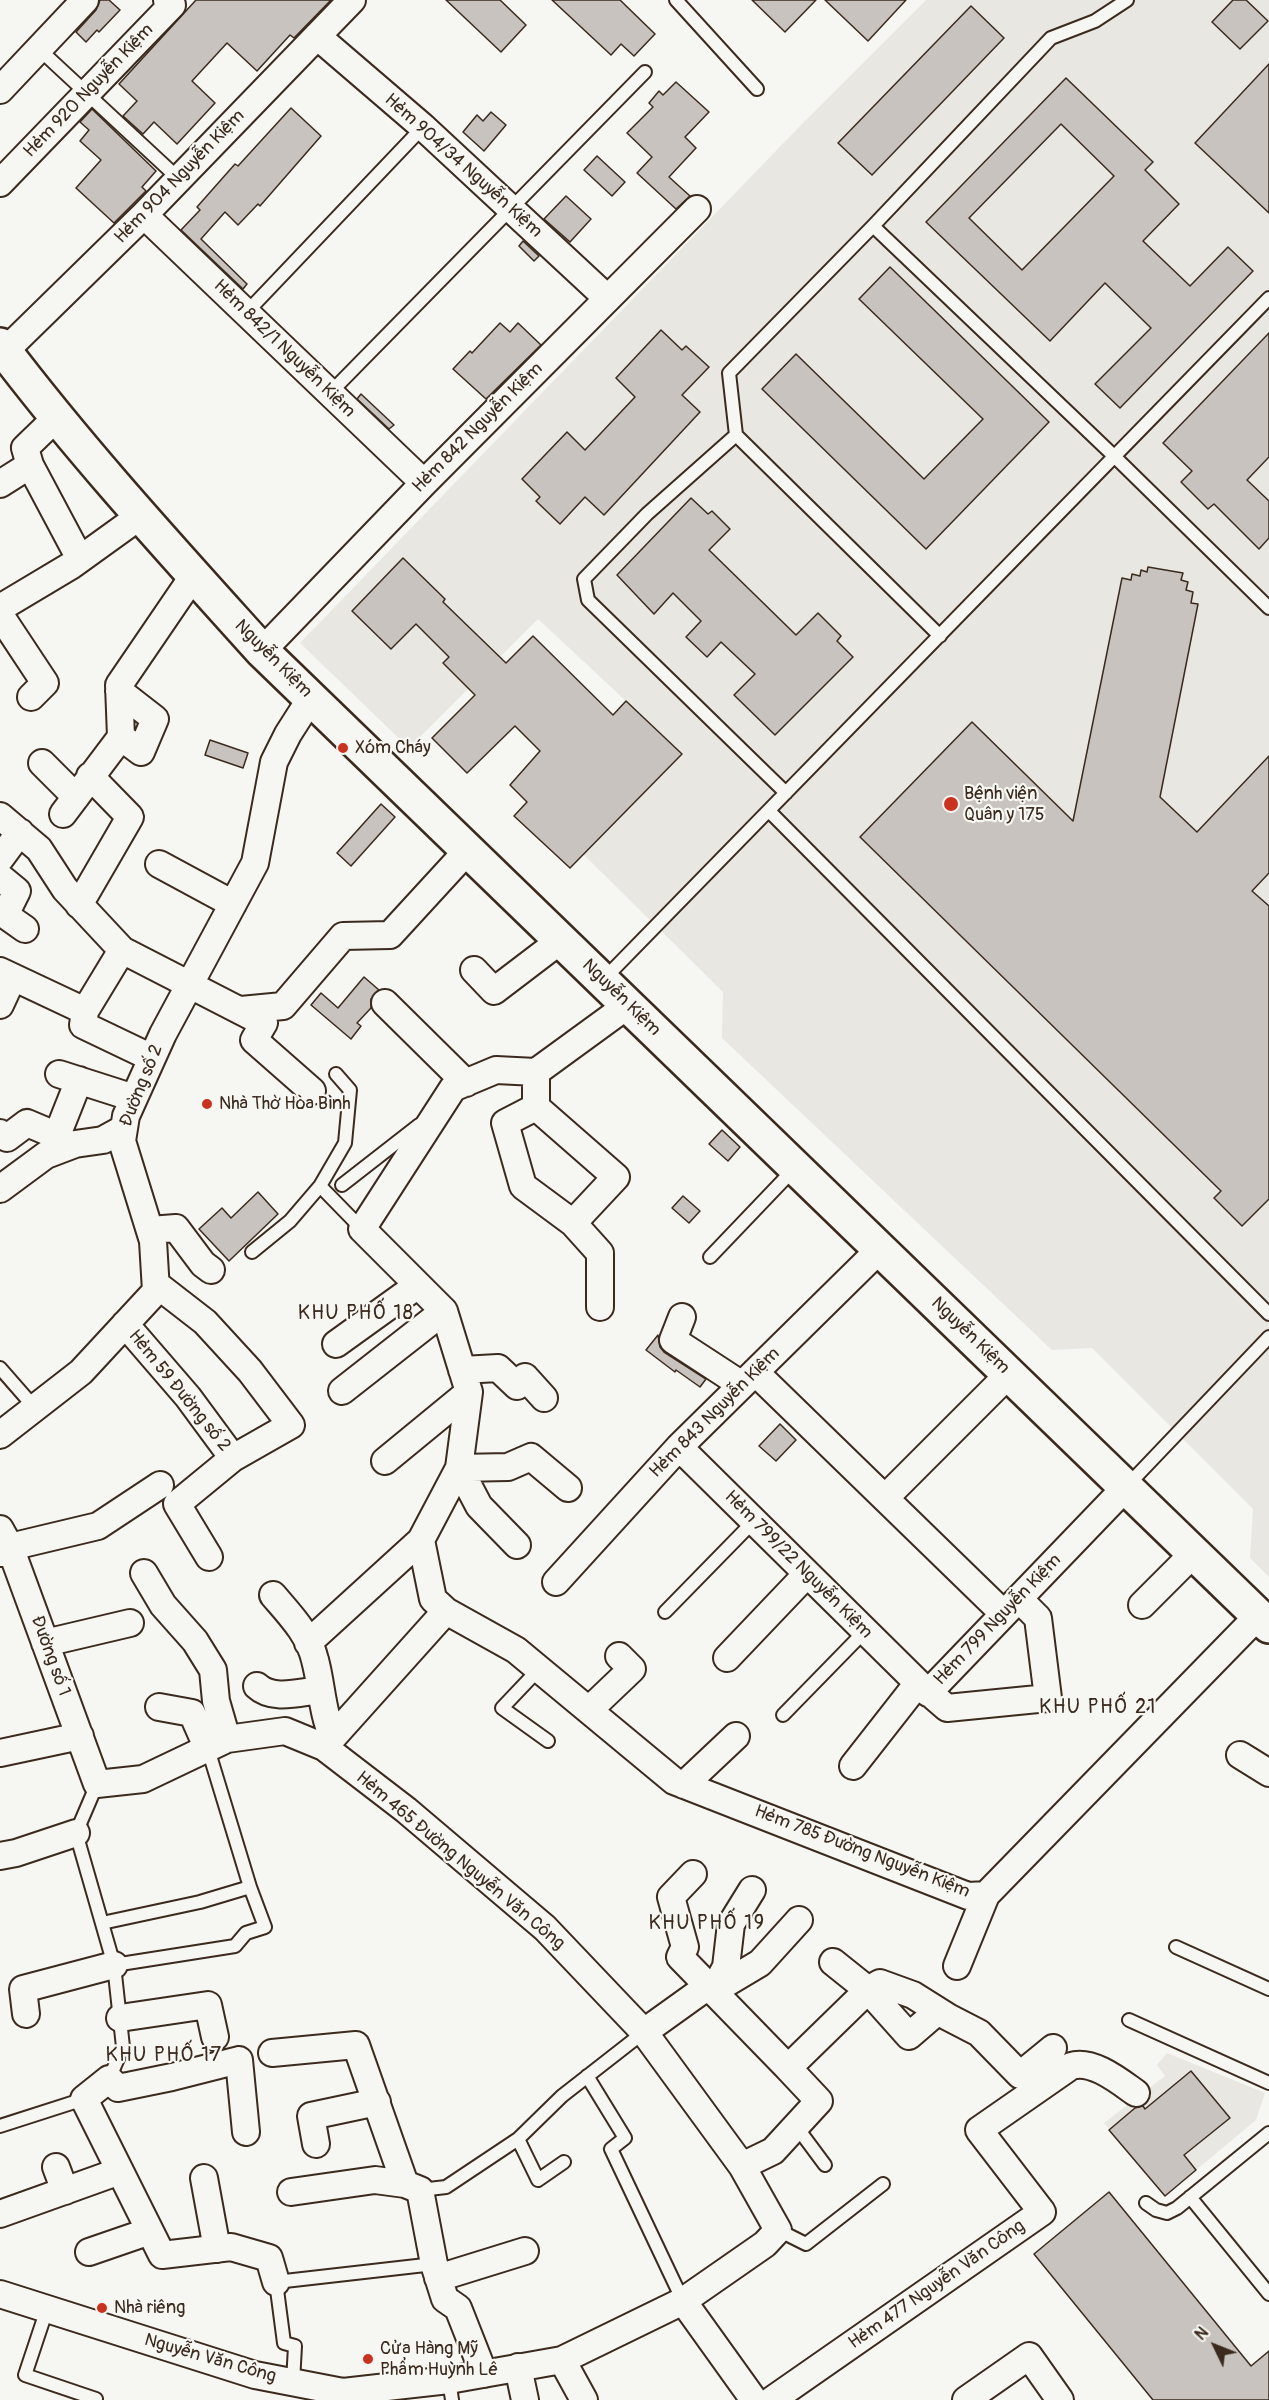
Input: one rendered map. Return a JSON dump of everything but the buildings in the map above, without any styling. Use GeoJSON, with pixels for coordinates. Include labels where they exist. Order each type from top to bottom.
{"type":"FeatureCollection","features":[{"type":"Feature","properties":{"kind":"main road","name":"Nguyễn Kiệm"},"geometry":{"type":"LineString","coordinates":[[3,348],[56,418],[261,651],[1264,1621]]}},
{"type":"Feature","properties":{"kind":"street"},"geometry":{"type":"LineString","coordinates":[[0,90],[85,0]]}},
{"type":"Feature","properties":{"kind":"street","name":"Hẻm 920 Nguyễn Kiệm"},"geometry":{"type":"LineString","coordinates":[[0,183],[172,5],[167,0]]}},
{"type":"Feature","properties":{"kind":"street","name":"Hẻm 904 Nguyễn Kiệm"},"geometry":{"type":"LineString","coordinates":[[3,348],[144,215],[352,0]]}},
{"type":"Feature","properties":{"kind":"street","name":"Hẻm 904/34 Nguyễn Kiệm"},"geometry":{"type":"LineString","coordinates":[[316,36],[423,127],[607,298]]}},
{"type":"Feature","properties":{"kind":"street","name":"Hẻm 842 Nguyễn Kiệm"},"geometry":{"type":"LineString","coordinates":[[261,651],[424,483],[697,209]]}},
{"type":"Feature","properties":{"kind":"street","name":"Hẻm 842/1 Nguyễn Kiệm"},"geometry":{"type":"LineString","coordinates":[[144,215],[424,483]]}},
{"type":"Feature","properties":{"kind":"street"},"geometry":{"type":"LineString","coordinates":[[56,418],[24,448],[30,465],[80,559]]}},
{"type":"Feature","properties":{"kind":"street"},"geometry":{"type":"LineString","coordinates":[[0,484],[30,465]]}},
{"type":"Feature","properties":{"kind":"street"},"geometry":{"type":"LineString","coordinates":[[0,608],[80,559],[140,516]]}},
{"type":"Feature","properties":{"kind":"street"},"geometry":{"type":"LineString","coordinates":[[76,796],[121,736],[118,685],[194,575]]}},
{"type":"Feature","properties":{"kind":"street"},"geometry":{"type":"LineString","coordinates":[[0,615],[45,683],[30,697]]}},
{"type":"Feature","properties":{"kind":"street"},"geometry":{"type":"LineString","coordinates":[[119,691],[156,719],[141,752],[121,736]]}},
{"type":"Feature","properties":{"kind":"street","name":"Đường số 2"},"geometry":{"type":"LineString","coordinates":[[156,1284],[153,1241],[122,1140],[126,1116],[152,1058],[255,863],[274,762],[288,734],[311,698]]}},
{"type":"Feature","properties":{"kind":"street"},"geometry":{"type":"LineString","coordinates":[[42,763],[76,796],[130,817],[79,905]]}},
{"type":"Feature","properties":{"kind":"street"},"geometry":{"type":"LineString","coordinates":[[0,816],[39,849],[65,889],[123,950],[264,1023],[254,1040],[312,1091]]}},
{"type":"Feature","properties":{"kind":"street"},"geometry":{"type":"LineString","coordinates":[[0,859],[20,832]]}},
{"type":"Feature","properties":{"kind":"street"},"geometry":{"type":"LineString","coordinates":[[241,1010],[283,1006],[343,936],[390,934],[468,850]]}},
{"type":"Feature","properties":{"kind":"street"},"geometry":{"type":"LineString","coordinates":[[159,864],[233,904]]}},
{"type":"Feature","properties":{"kind":"street"},"geometry":{"type":"LineString","coordinates":[[0,877],[17,891],[5,915],[26,929]]}},
{"type":"Feature","properties":{"kind":"street"},"geometry":{"type":"LineString","coordinates":[[474,970],[494,991],[561,940]]}},
{"type":"Feature","properties":{"kind":"street"},"geometry":{"type":"LineString","coordinates":[[123,950],[85,1011],[83,1025],[152,1058]]}},
{"type":"Feature","properties":{"kind":"street"},"geometry":{"type":"LineString","coordinates":[[0,1005],[6,974],[85,1011]]}},
{"type":"Feature","properties":{"kind":"street"},"geometry":{"type":"LineString","coordinates":[[385,1003],[466,1083]]}},
{"type":"Feature","properties":{"kind":"street"},"geometry":{"type":"LineString","coordinates":[[308,1643],[421,1540],[459,1468],[465,1381],[444,1311],[362,1229],[453,1088],[496,1070],[536,1072],[628,1005]]}},
{"type":"Feature","properties":{"kind":"street"},"geometry":{"type":"LineString","coordinates":[[536,1072],[536,1107],[616,1178],[573,1223]]}},
{"type":"Feature","properties":{"kind":"street"},"geometry":{"type":"LineString","coordinates":[[0,1189],[62,1142],[69,1077],[134,1098]]}},
{"type":"Feature","properties":{"kind":"street"},"geometry":{"type":"LineString","coordinates":[[536,1107],[505,1123],[523,1186],[573,1223],[600,1253],[600,1306]]}},
{"type":"Feature","properties":{"kind":"street"},"geometry":{"type":"LineString","coordinates":[[0,1133],[7,1138],[27,1123],[62,1142],[103,1140],[123,1129]]}},
{"type":"Feature","properties":{"kind":"street"},"geometry":{"type":"LineString","coordinates":[[150,1230],[176,1228],[203,1264],[211,1270]]}},
{"type":"Feature","properties":{"kind":"street","name":"Hẻm 843 Nguyễn Kiệm"},"geometry":{"type":"LineString","coordinates":[[556,1582],[679,1447],[880,1249]]}},
{"type":"Feature","properties":{"kind":"street"},"geometry":{"type":"LineString","coordinates":[[0,1435],[81,1372],[156,1291],[156,1284]]}},
{"type":"Feature","properties":{"kind":"street"},"geometry":{"type":"LineString","coordinates":[[156,1284],[206,1322],[250,1371],[291,1425],[233,1458],[177,1504],[209,1557]]}},
{"type":"Feature","properties":{"kind":"street"},"geometry":{"type":"LineString","coordinates":[[336,1344],[418,1286]]}},
{"type":"Feature","properties":{"kind":"street"},"geometry":{"type":"LineString","coordinates":[[342,1391],[444,1311]]}},
{"type":"Feature","properties":{"kind":"street"},"geometry":{"type":"LineString","coordinates":[[682,1317],[673,1340],[748,1379],[1012,1607]]}},
{"type":"Feature","properties":{"kind":"street","name":"Hẻm 59 Đường số 2"},"geometry":{"type":"LineString","coordinates":[[125,1324],[188,1397],[233,1458]]}},
{"type":"Feature","properties":{"kind":"street"},"geometry":{"type":"LineString","coordinates":[[385,1461],[465,1381],[498,1368],[517,1386],[525,1377],[544,1398]]}},
{"type":"Feature","properties":{"kind":"street"},"geometry":{"type":"LineString","coordinates":[[885,1498],[1009,1374]]}},
{"type":"Feature","properties":{"kind":"street","name":"Hẻm 799/22 Nguyễn Kiệm"},"geometry":{"type":"LineString","coordinates":[[679,1447],[923,1688],[947,1708],[1048,1698],[1038,1618],[1012,1607]]}},
{"type":"Feature","properties":{"kind":"street"},"geometry":{"type":"LineString","coordinates":[[459,1468],[508,1467],[531,1456],[568,1488]]}},
{"type":"Feature","properties":{"kind":"street"},"geometry":{"type":"LineString","coordinates":[[459,1468],[479,1506],[518,1545]]}},
{"type":"Feature","properties":{"kind":"street"},"geometry":{"type":"LineString","coordinates":[[3,1543],[98,1526],[160,1485]]}},
{"type":"Feature","properties":{"kind":"street","name":"Hẻm 799 Nguyễn Kiệm"},"geometry":{"type":"LineString","coordinates":[[853,1766],[923,1688],[1012,1607],[1126,1487]]}},
{"type":"Feature","properties":{"kind":"street"},"geometry":{"type":"LineString","coordinates":[[328,1742],[446,1611],[433,1599],[421,1540]]}},
{"type":"Feature","properties":{"kind":"street","name":"Đường số 1"},"geometry":{"type":"LineString","coordinates":[[3,1543],[45,1643],[97,1784]]}},
{"type":"Feature","properties":{"kind":"street"},"geometry":{"type":"LineString","coordinates":[[1142,1605],[1194,1553]]}},
{"type":"Feature","properties":{"kind":"street"},"geometry":{"type":"LineString","coordinates":[[144,1573],[163,1605],[195,1641],[213,1670],[217,1744]]}},
{"type":"Feature","properties":{"kind":"street"},"geometry":{"type":"LineString","coordinates":[[727,1658],[807,1574]]}},
{"type":"Feature","properties":{"kind":"street"},"geometry":{"type":"LineString","coordinates":[[273,1595],[302,1628],[315,1659],[328,1742]]}},
{"type":"Feature","properties":{"kind":"street","name":"Hẻm 785 Đường Nguyễn Kiệm"},"geometry":{"type":"LineString","coordinates":[[446,1611],[516,1650],[674,1781],[968,1896],[986,1895],[1264,1621]]}},
{"type":"Feature","properties":{"kind":"street"},"geometry":{"type":"LineString","coordinates":[[45,1643],[129,1623]]}},
{"type":"Feature","properties":{"kind":"street"},"geometry":{"type":"LineString","coordinates":[[589,1710],[632,1669],[619,1656]]}},
{"type":"Feature","properties":{"kind":"street"},"geometry":{"type":"LineString","coordinates":[[257,1686],[273,1695],[321,1690]]}},
{"type":"Feature","properties":{"kind":"street"},"geometry":{"type":"LineString","coordinates":[[159,1707],[192,1713],[217,1744]]}},
{"type":"Feature","properties":{"kind":"street","name":"Hẻm 465 Đường Nguyễn Văn Công"},"geometry":{"type":"LineString","coordinates":[[97,1784],[143,1779],[217,1744],[285,1731],[328,1742],[545,1928],[644,2032],[742,2166],[778,2230]]}},
{"type":"Feature","properties":{"kind":"street"},"geometry":{"type":"LineString","coordinates":[[0,1753],[80,1736]]}},
{"type":"Feature","properties":{"kind":"street"},"geometry":{"type":"LineString","coordinates":[[684,1785],[736,1736]]}},
{"type":"Feature","properties":{"kind":"street"},"geometry":{"type":"LineString","coordinates":[[1240,1755],[1269,1773]]}},
{"type":"Feature","properties":{"kind":"street"},"geometry":{"type":"LineString","coordinates":[[0,1856],[76,1833]]}},
{"type":"Feature","properties":{"kind":"street"},"geometry":{"type":"LineString","coordinates":[[693,1874],[671,1898],[685,1947],[680,1957],[819,2101],[773,2151],[742,2166]]}},
{"type":"Feature","properties":{"kind":"street"},"geometry":{"type":"LineString","coordinates":[[713,1991],[726,1967],[731,1924],[753,1890]]}},
{"type":"Feature","properties":{"kind":"street"},"geometry":{"type":"LineString","coordinates":[[957,1966],[986,1895]]}},
{"type":"Feature","properties":{"kind":"street"},"geometry":{"type":"LineString","coordinates":[[644,2032],[704,1989],[713,1991],[760,1963],[799,1920]]}},
{"type":"Feature","properties":{"kind":"street"},"geometry":{"type":"LineString","coordinates":[[833,1962],[868,1990],[909,2036],[938,2011]]}},
{"type":"Feature","properties":{"kind":"street"},"geometry":{"type":"LineString","coordinates":[[26,2014],[23,1989],[114,1965]]}},
{"type":"Feature","properties":{"kind":"street"},"geometry":{"type":"LineString","coordinates":[[788,2068],[868,1990],[880,1983],[913,1995],[979,2033],[1020,2075],[1053,2048]]}},
{"type":"Feature","properties":{"kind":"street"},"geometry":{"type":"LineString","coordinates":[[120,2018],[208,2005],[215,2037]]}},
{"type":"Feature","properties":{"kind":"street"},"geometry":{"type":"LineString","coordinates":[[272,2053],[357,2045],[376,2102],[413,2187],[445,2299],[458,2308],[484,2374]]}},
{"type":"Feature","properties":{"kind":"street"},"geometry":{"type":"LineString","coordinates":[[246,2132],[239,2060],[172,2078],[118,2088],[109,2079],[84,2099],[162,2255],[231,2247],[269,2258],[276,2282]]}},
{"type":"Feature","properties":{"kind":"street","name":"Hẻm 477 Nguyễn Văn Công"},"geometry":{"type":"LineString","coordinates":[[772,2400],[1042,2212],[979,2130],[1071,2066],[1078,2064],[1100,2071],[1136,2093]]}},
{"type":"Feature","properties":{"kind":"street"},"geometry":{"type":"LineString","coordinates":[[316,2144],[311,2116],[376,2102]]}},
{"type":"Feature","properties":{"kind":"street"},"geometry":{"type":"LineString","coordinates":[[56,2167],[65,2191]]}},
{"type":"Feature","properties":{"kind":"street"},"geometry":{"type":"LineString","coordinates":[[0,2214],[120,2171]]}},
{"type":"Feature","properties":{"kind":"street"},"geometry":{"type":"LineString","coordinates":[[204,2178],[218,2249]]}},
{"type":"Feature","properties":{"kind":"street"},"geometry":{"type":"LineString","coordinates":[[291,2192],[375,2180],[413,2187]]}},
{"type":"Feature","properties":{"kind":"street"},"geometry":{"type":"LineString","coordinates":[[754,2400],[683,2301],[765,2244],[778,2230]]}},
{"type":"Feature","properties":{"kind":"street"},"geometry":{"type":"LineString","coordinates":[[89,2252],[150,2231]]}},
{"type":"Feature","properties":{"kind":"street"},"geometry":{"type":"LineString","coordinates":[[436,2271],[525,2250]]}},
{"type":"Feature","properties":{"kind":"street","name":"Nguyễn Văn Công"},"geometry":{"type":"LineString","coordinates":[[0,2294],[255,2375],[289,2391],[342,2396],[451,2390],[484,2374],[562,2360],[683,2301]]}},
{"type":"Feature","properties":{"kind":"street"},"geometry":{"type":"LineString","coordinates":[[966,2400],[1029,2356],[1060,2400]]}},
{"type":"Feature","properties":{"kind":"street"},"geometry":{"type":"LineString","coordinates":[[562,2360],[584,2400]]}},
{"type":"Feature","properties":{"kind":"street"},"geometry":{"type":"LineString","coordinates":[[518,2367],[525,2400]]}},
{"type":"Feature","properties":{"kind":"lane"},"geometry":{"type":"LineString","coordinates":[[676,0],[757,89]]}},
{"type":"Feature","properties":{"kind":"lane"},"geometry":{"type":"LineString","coordinates":[[940,636],[736,435],[729,373],[873,226],[1051,38],[1095,21],[1127,0]]}},
{"type":"Feature","properties":{"kind":"lane"},"geometry":{"type":"LineString","coordinates":[[39,49],[179,179]]}},
{"type":"Feature","properties":{"kind":"lane"},"geometry":{"type":"LineString","coordinates":[[330,393],[645,72]]}},
{"type":"Feature","properties":{"kind":"lane"},"geometry":{"type":"LineString","coordinates":[[246,313],[423,127]]}},
{"type":"Feature","properties":{"kind":"lane"},"geometry":{"type":"LineString","coordinates":[[873,226],[1269,608]]}},
{"type":"Feature","properties":{"kind":"lane"},"geometry":{"type":"LineString","coordinates":[[603,981],[1269,298]]}},
{"type":"Feature","properties":{"kind":"lane"},"geometry":{"type":"LineString","coordinates":[[736,435],[647,514],[584,579],[588,600],[786,793]]}},
{"type":"Feature","properties":{"kind":"lane"},"geometry":{"type":"LineString","coordinates":[[769,811],[1269,1314]]}},
{"type":"Feature","properties":{"kind":"lane"},"geometry":{"type":"LineString","coordinates":[[252,1252],[290,1221],[320,1186],[345,1143],[350,1089],[336,1074]]}},
{"type":"Feature","properties":{"kind":"lane"},"geometry":{"type":"LineString","coordinates":[[342,1185],[438,1111]]}},
{"type":"Feature","properties":{"kind":"lane"},"geometry":{"type":"LineString","coordinates":[[710,1257],[796,1167]]}},
{"type":"Feature","properties":{"kind":"lane"},"geometry":{"type":"LineString","coordinates":[[320,1186],[362,1229]]}},
{"type":"Feature","properties":{"kind":"lane"},"geometry":{"type":"LineString","coordinates":[[1126,1487],[1269,1337]]}},
{"type":"Feature","properties":{"kind":"lane"},"geometry":{"type":"LineString","coordinates":[[0,1368],[35,1408]]}},
{"type":"Feature","properties":{"kind":"lane"},"geometry":{"type":"LineString","coordinates":[[664,1612],[754,1521]]}},
{"type":"Feature","properties":{"kind":"lane"},"geometry":{"type":"LineString","coordinates":[[783,1715],[865,1631]]}},
{"type":"Feature","properties":{"kind":"lane"},"geometry":{"type":"LineString","coordinates":[[539,1669],[502,1708],[548,1741]]}},
{"type":"Feature","properties":{"kind":"lane"},"geometry":{"type":"LineString","coordinates":[[114,1965],[235,1946],[246,1933],[265,1927],[250,1887],[217,1744]]}},
{"type":"Feature","properties":{"kind":"lane"},"geometry":{"type":"LineString","coordinates":[[97,1784],[76,1833],[114,1965],[123,2047],[109,2079]]}},
{"type":"Feature","properties":{"kind":"lane"},"geometry":{"type":"LineString","coordinates":[[102,1923],[200,1902],[250,1887]]}},
{"type":"Feature","properties":{"kind":"lane"},"geometry":{"type":"LineString","coordinates":[[1176,1947],[1269,1989]]}},
{"type":"Feature","properties":{"kind":"lane"},"geometry":{"type":"LineString","coordinates":[[1130,2020],[1269,2083]]}},
{"type":"Feature","properties":{"kind":"lane"},"geometry":{"type":"LineString","coordinates":[[413,2187],[446,2187],[518,2139],[562,2096],[644,2032]]}},
{"type":"Feature","properties":{"kind":"lane"},"geometry":{"type":"LineString","coordinates":[[587,2076],[625,2138],[611,2149],[683,2301]]}},
{"type":"Feature","properties":{"kind":"lane"},"geometry":{"type":"LineString","coordinates":[[0,2126],[84,2099]]}},
{"type":"Feature","properties":{"kind":"lane"},"geometry":{"type":"LineString","coordinates":[[796,2126],[825,2165]]}},
{"type":"Feature","properties":{"kind":"lane"},"geometry":{"type":"LineString","coordinates":[[1146,2203],[1156,2210],[1167,2213],[1191,2197],[1269,2133]]}},
{"type":"Feature","properties":{"kind":"lane"},"geometry":{"type":"LineString","coordinates":[[518,2139],[538,2180],[564,2162]]}},
{"type":"Feature","properties":{"kind":"lane"},"geometry":{"type":"LineString","coordinates":[[778,2230],[806,2244],[883,2184]]}},
{"type":"Feature","properties":{"kind":"lane"},"geometry":{"type":"LineString","coordinates":[[1191,2197],[1269,2294]]}},
{"type":"Feature","properties":{"kind":"lane"},"geometry":{"type":"LineString","coordinates":[[289,2391],[295,2346],[284,2343],[276,2282],[436,2271]]}},
{"type":"Feature","properties":{"kind":"lane"},"geometry":{"type":"LineString","coordinates":[[47,2309],[25,2375],[96,2399]]}},
{"type":"Feature","properties":{"kind":"shaded area","name":"Bệnh viện Quân y 175"},"geometry":{"type":"Polygon","coordinates":[[[926,0],[1269,0],[1269,1577],[1250,1558],[1253,1509],[1092,1348],[1052,1350],[722,1038],[723,992],[584,855],[682,754],[538,619],[409,748],[300,643],[802,124],[926,0]]]}},
{"type":"Feature","properties":{"kind":"shaded area"},"geometry":{"type":"Polygon","coordinates":[[[1167,2053],[1265,2093],[1256,2120],[1165,2196],[1104,2123],[1165,2076],[1157,2065],[1167,2053]]]}},
{"type":"Feature","properties":{"kind":"place","name":"Xóm Cháy"},"geometry":{"type":"Point","coordinates":[343,748]}},
{"type":"Feature","properties":{"kind":"place","name":"Bệnh viện Quân y 175"},"geometry":{"type":"Point","coordinates":[951,804]}},
{"type":"Feature","properties":{"kind":"place","name":"Nhà Thờ Hòa Bình"},"geometry":{"type":"Point","coordinates":[207,1104]}},
{"type":"Feature","properties":{"kind":"place","name":"Nhà riêng"},"geometry":{"type":"Point","coordinates":[102,2308]}},
{"type":"Feature","properties":{"kind":"place","name":"Cửa Hàng Mỹ Phẩm Huỳnh Lê"},"geometry":{"type":"Point","coordinates":[368,2359]}},
{"type":"Feature","properties":{"kind":"district","name":"KHU PHỐ 18"},"geometry":{"type":"Point","coordinates":[356,1314]}},
{"type":"Feature","properties":{"kind":"district","name":"KHU PHỐ 21"},"geometry":{"type":"Point","coordinates":[1098,1708]}},
{"type":"Feature","properties":{"kind":"district","name":"KHU PHỐ 19"},"geometry":{"type":"Point","coordinates":[707,1924]}},
{"type":"Feature","properties":{"kind":"district","name":"KHU PHỐ 17"},"geometry":{"type":"Point","coordinates":[164,2056]}}]}
